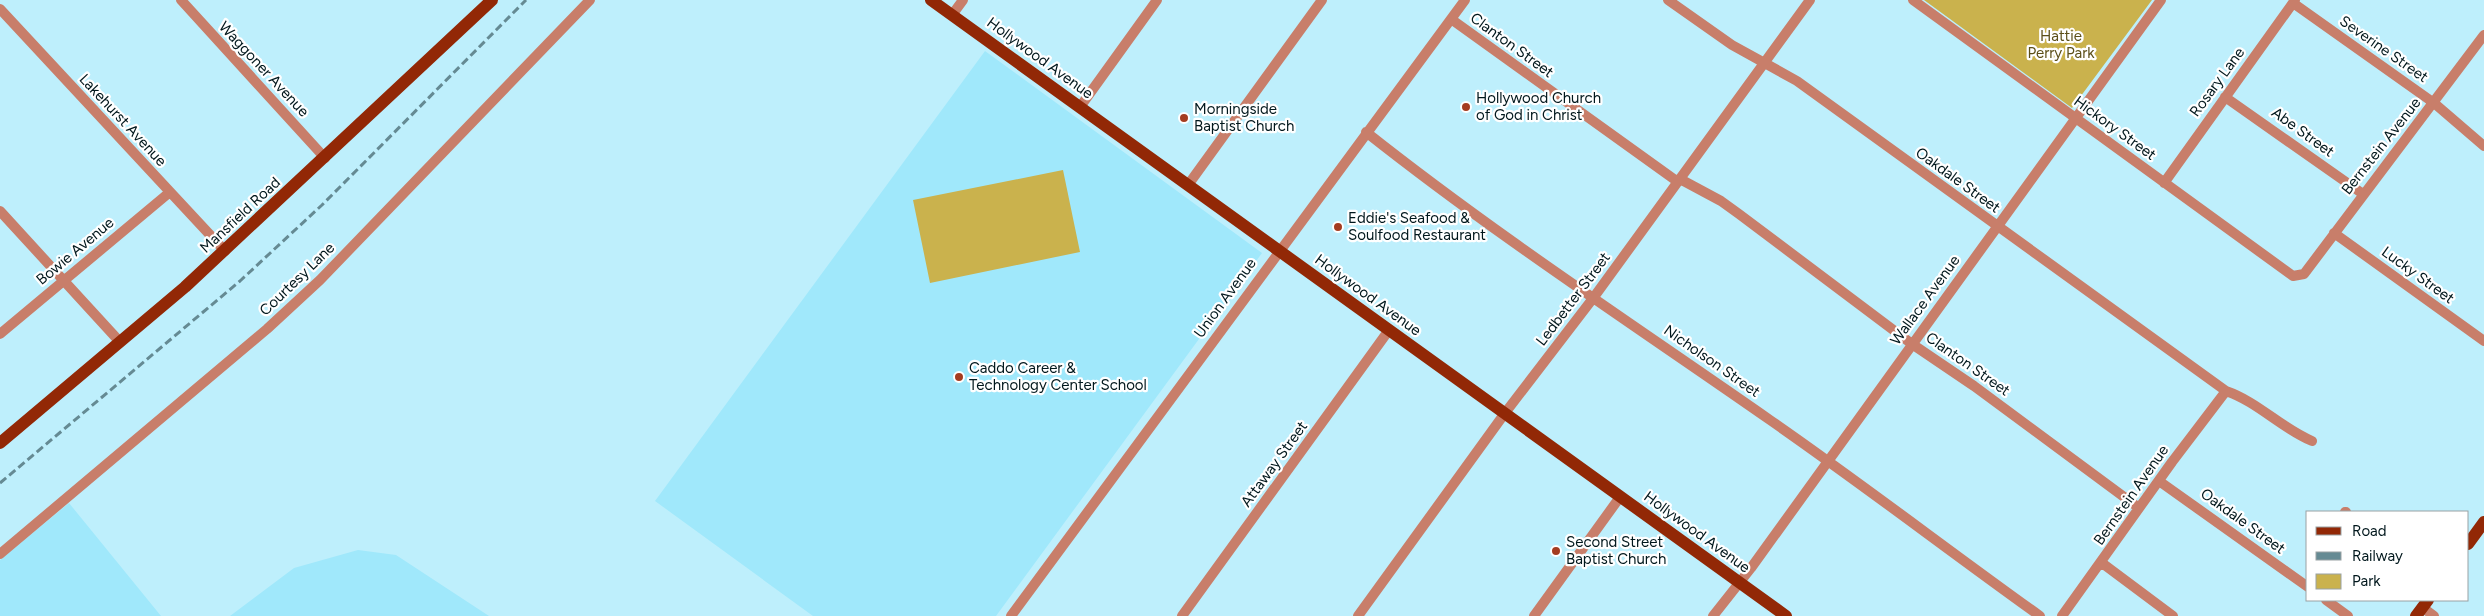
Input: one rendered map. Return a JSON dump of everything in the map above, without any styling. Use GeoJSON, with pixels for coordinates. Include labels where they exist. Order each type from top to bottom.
{"type":"FeatureCollection","features":[{"type":"Feature","properties":{"kind":"main road","name":"Mansfield Road"},"geometry":{"type":"LineString","coordinates":[[0,443],[224,251],[492,0]]}},
{"type":"Feature","properties":{"kind":"main road","name":"Hollywood Avenue"},"geometry":{"type":"LineString","coordinates":[[931,0],[1786,616]]}},
{"type":"Feature","properties":{"kind":"main road"},"geometry":{"type":"LineString","coordinates":[[2469,543],[2484,522]]}},
{"type":"Feature","properties":{"kind":"street","name":"Waggoner Avenue"},"geometry":{"type":"LineString","coordinates":[[180,0],[325,158]]}},
{"type":"Feature","properties":{"kind":"street","name":"Courtesy Lane"},"geometry":{"type":"LineString","coordinates":[[0,554],[267,329],[320,280],[590,0]]}},
{"type":"Feature","properties":{"kind":"street"},"geometry":{"type":"LineString","coordinates":[[952,15],[963,0]]}},
{"type":"Feature","properties":{"kind":"street"},"geometry":{"type":"LineString","coordinates":[[1080,107],[1157,0]]}},
{"type":"Feature","properties":{"kind":"street"},"geometry":{"type":"LineString","coordinates":[[1188,185],[1322,0]]}},
{"type":"Feature","properties":{"kind":"street","name":"Union Avenue"},"geometry":{"type":"LineString","coordinates":[[1011,616],[1465,0]]}},
{"type":"Feature","properties":{"kind":"street","name":"Oakdale Street"},"geometry":{"type":"LineString","coordinates":[[1668,0],[1732,45],[1797,81],[1996,227],[2226,391],[2242,397],[2294,434],[2312,442]]}},
{"type":"Feature","properties":{"kind":"street","name":"Ledbetter Street"},"geometry":{"type":"LineString","coordinates":[[1358,616],[1504,413],[1594,297],[1810,0]]}},
{"type":"Feature","properties":{"kind":"street","name":"Hickory Street"},"geometry":{"type":"LineString","coordinates":[[1913,0],[2288,273],[2301,275]]}},
{"type":"Feature","properties":{"kind":"street","name":"Wallace Avenue"},"geometry":{"type":"LineString","coordinates":[[1713,616],[1827,462],[2161,0]]}},
{"type":"Feature","properties":{"kind":"street","name":"Rosary Lane"},"geometry":{"type":"LineString","coordinates":[[2164,183],[2294,1]]}},
{"type":"Feature","properties":{"kind":"street","name":"Severine Street"},"geometry":{"type":"LineString","coordinates":[[2294,1],[2434,103],[2484,146]]}},
{"type":"Feature","properties":{"kind":"street","name":"Lakehurst Avenue"},"geometry":{"type":"LineString","coordinates":[[0,9],[224,251]]}},
{"type":"Feature","properties":{"kind":"street","name":"Clanton Street"},"geometry":{"type":"LineString","coordinates":[[1451,19],[1679,181],[1721,201],[1912,344],[1974,386],[2138,508]]}},
{"type":"Feature","properties":{"kind":"street","name":"Bernstein Avenue"},"geometry":{"type":"LineString","coordinates":[[2301,275],[2484,35]]}},
{"type":"Feature","properties":{"kind":"street","name":"Abe Street"},"geometry":{"type":"LineString","coordinates":[[2225,97],[2362,194]]}},
{"type":"Feature","properties":{"kind":"street","name":"Nicholson Street"},"geometry":{"type":"LineString","coordinates":[[1366,132],[1552,271],[1594,297],[1794,436],[2040,616]]}},
{"type":"Feature","properties":{"kind":"street","name":"Bowie Avenue"},"geometry":{"type":"LineString","coordinates":[[0,334],[170,192]]}},
{"type":"Feature","properties":{"kind":"street"},"geometry":{"type":"LineString","coordinates":[[0,211],[120,342]]}},
{"type":"Feature","properties":{"kind":"street","name":"Lucky Street"},"geometry":{"type":"LineString","coordinates":[[2334,233],[2484,341]]}},
{"type":"Feature","properties":{"kind":"street","name":"Attaway Street"},"geometry":{"type":"LineString","coordinates":[[1182,616],[1389,330]]}},
{"type":"Feature","properties":{"kind":"street","name":"Bernstein Avenue"},"geometry":{"type":"LineString","coordinates":[[2062,616],[2102,563],[2138,508],[2226,391]]}},
{"type":"Feature","properties":{"kind":"street","name":"Oakdale Street"},"geometry":{"type":"LineString","coordinates":[[2159,481],[2306,586]]}},
{"type":"Feature","properties":{"kind":"street"},"geometry":{"type":"LineString","coordinates":[[1534,616],[1620,497]]}},
{"type":"Feature","properties":{"kind":"street"},"geometry":{"type":"LineString","coordinates":[[2102,563],[2173,616]]}},
{"type":"Feature","properties":{"kind":"street"},"geometry":{"type":"LineString","coordinates":[[2327,601],[2348,616]]}},
{"type":"Feature","properties":{"kind":"street"},"geometry":{"type":"LineString","coordinates":[[2422,608],[2434,616]]}},
{"type":"Feature","properties":{"kind":"shaded area","name":"Caddo Career & Technology Center School"},"geometry":{"type":"Polygon","coordinates":[[[985,51],[1262,253],[996,616],[813,616],[655,501],[985,51]]]}},
{"type":"Feature","properties":{"kind":"shaded area"},"geometry":{"type":"Polygon","coordinates":[[[69,503],[161,616],[0,616],[0,560],[69,503]]]}},
{"type":"Feature","properties":{"kind":"shaded area"},"geometry":{"type":"Polygon","coordinates":[[[358,550],[396,555],[489,616],[230,616],[294,568],[358,550]]]}},
{"type":"Feature","properties":{"kind":"green space","name":"Hattie Perry Park"},"geometry":{"type":"Polygon","coordinates":[[[1924,0],[2152,0],[2072,108],[1924,0]]]}},
{"type":"Feature","properties":{"kind":"green space"},"geometry":{"type":"Polygon","coordinates":[[[1063,170],[1080,252],[930,283],[913,200],[1063,170]]]}},
{"type":"Feature","properties":{"kind":"railway"},"geometry":{"type":"LineString","coordinates":[[0,483],[240,281],[322,205],[526,0]]}},
{"type":"Feature","properties":{"kind":"place","name":"Hollywood Church of God in Christ"},"geometry":{"type":"Point","coordinates":[1466,107]}},
{"type":"Feature","properties":{"kind":"place","name":"Morningside Baptist Church"},"geometry":{"type":"Point","coordinates":[1184,118]}},
{"type":"Feature","properties":{"kind":"place","name":"Eddie's Seafood & Soulfood Restaurant"},"geometry":{"type":"Point","coordinates":[1338,227]}},
{"type":"Feature","properties":{"kind":"place","name":"Caddo Career & Technology Center School"},"geometry":{"type":"Point","coordinates":[959,377]}},
{"type":"Feature","properties":{"kind":"place","name":"Second Street Baptist Church"},"geometry":{"type":"Point","coordinates":[1556,551]}}]}
